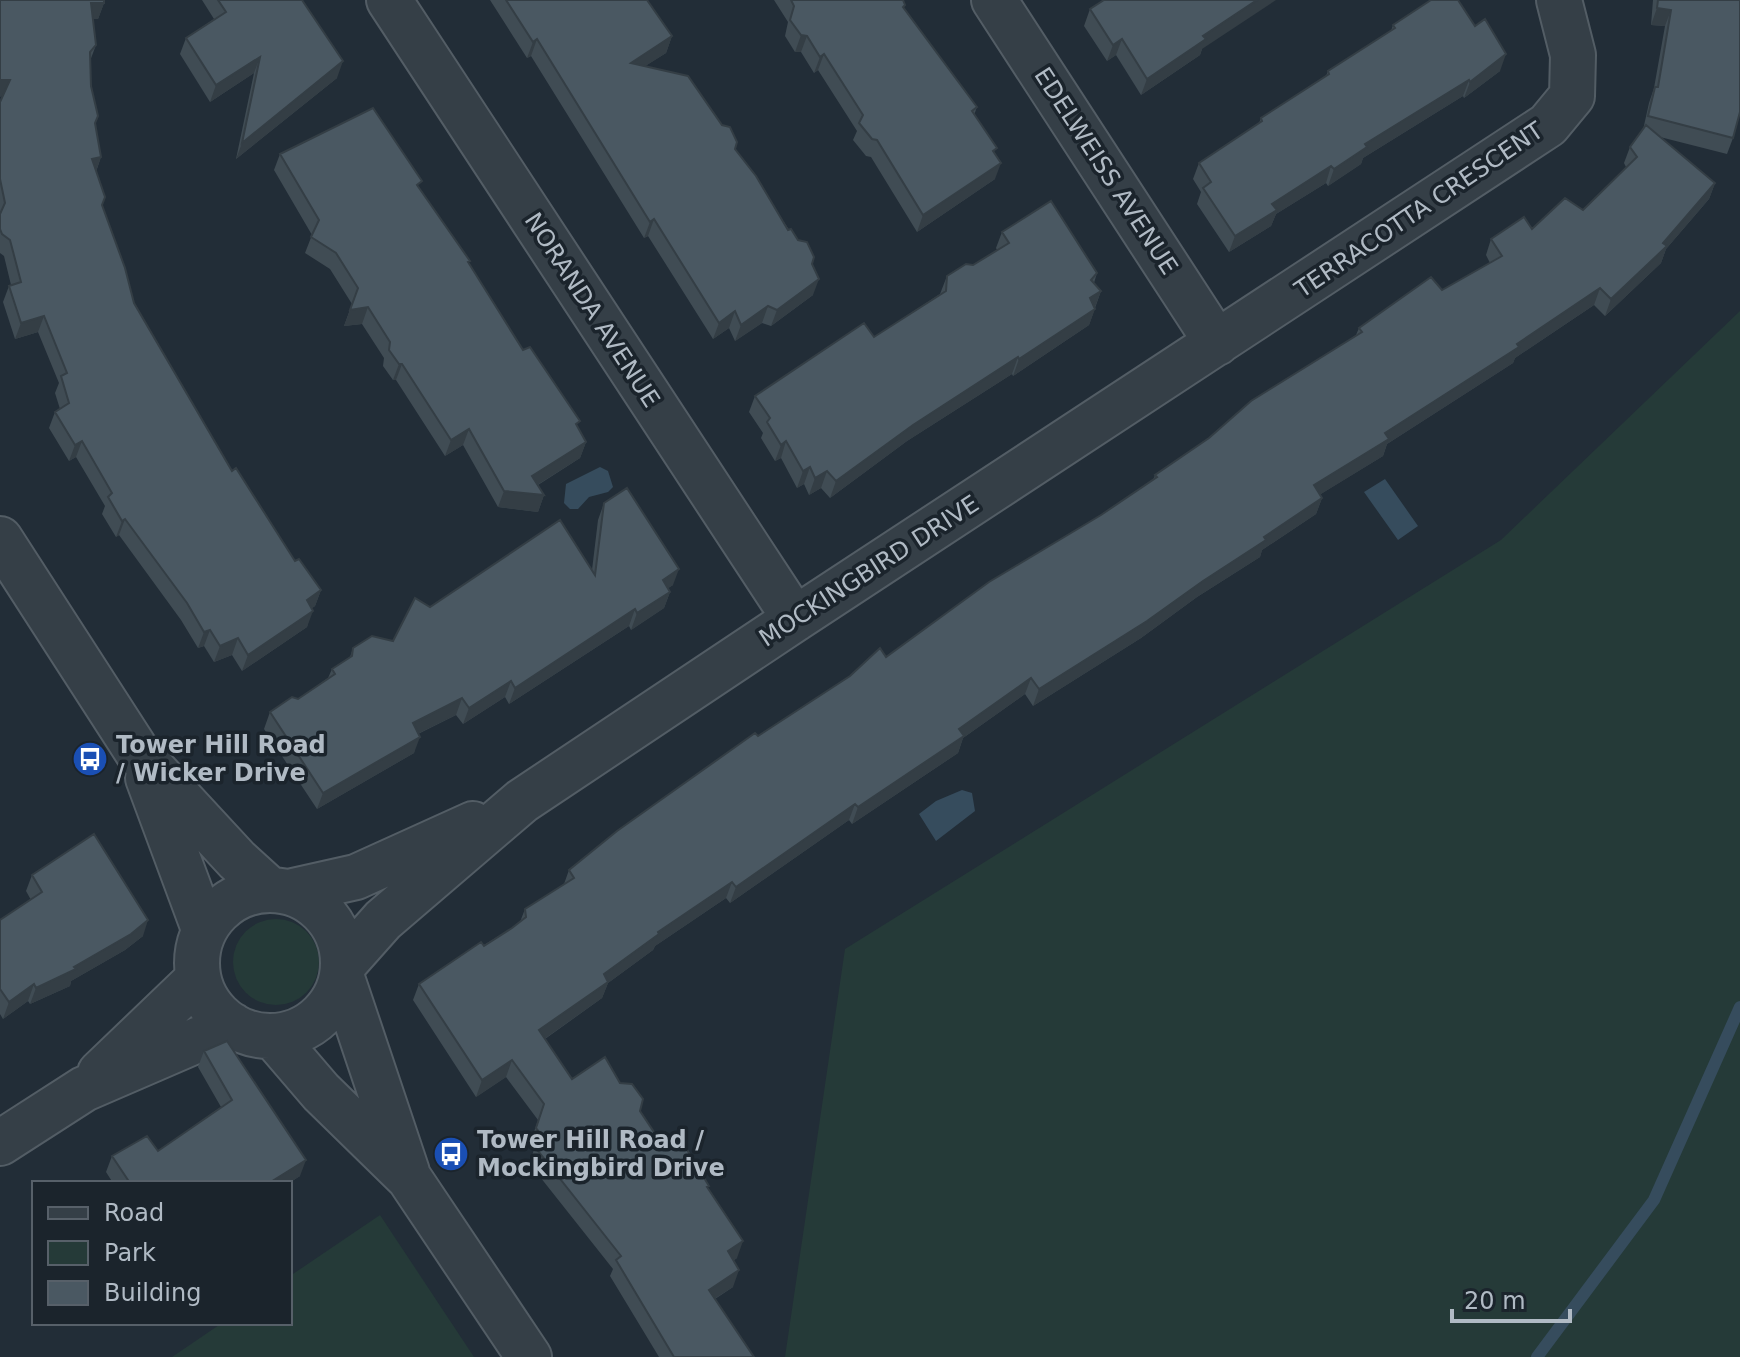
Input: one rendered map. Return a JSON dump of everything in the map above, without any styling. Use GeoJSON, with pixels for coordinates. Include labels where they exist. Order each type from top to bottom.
{"type":"FeatureCollection","features":[{"type":"Feature","properties":{"kind":"street","name":"NORANDA AVENUE"},"geometry":{"type":"LineString","coordinates":[[389,0],[795,619]]}},
{"type":"Feature","properties":{"kind":"street","name":"TERRACOTTA CRESCENT"},"geometry":{"type":"LineString","coordinates":[[1217,343],[1548,125],[1572,96],[1573,55],[1559,0]]}},
{"type":"Feature","properties":{"kind":"street","name":"EDELWEISS AVENUE"},"geometry":{"type":"LineString","coordinates":[[997,1],[1217,343]]}},
{"type":"Feature","properties":{"kind":"street","name":"MOCKINGBIRD DRIVE"},"geometry":{"type":"LineString","coordinates":[[342,972],[383,920],[522,801],[1217,343]]}},
{"type":"Feature","properties":{"kind":"street"},"geometry":{"type":"LineString","coordinates":[[3,553],[138,753],[237,860],[279,891],[311,902],[328,919],[340,941],[342,972],[409,1178]]}},
{"type":"Feature","properties":{"kind":"street"},"geometry":{"type":"LineString","coordinates":[[138,753],[204,929]]}},
{"type":"Feature","properties":{"kind":"street","name":"MOCKINGBIRD DRIVE"},"geometry":{"type":"LineString","coordinates":[[279,891],[356,877],[522,801]]}},
{"type":"Feature","properties":{"kind":"street"},"geometry":{"type":"LineString","coordinates":[[279,891],[238,897],[225,905],[204,929],[199,945],[198,979],[205,997],[217,1013],[252,1031],[321,1092],[409,1178],[529,1357]]}},
{"type":"Feature","properties":{"kind":"street"},"geometry":{"type":"LineString","coordinates":[[84,1089],[252,1031],[297,1031],[317,1019],[333,1001],[342,972]]}},
{"type":"Feature","properties":{"kind":"street"},"geometry":{"type":"LineString","coordinates":[[0,1143],[84,1089],[198,979]]}},
{"type":"Feature","properties":{"kind":"green space"},"geometry":{"type":"Polygon","coordinates":[[[1740,311],[1740,1357],[785,1357],[845,949],[1501,540],[1740,311]]]}},
{"type":"Feature","properties":{"kind":"green space"},"geometry":{"type":"Polygon","coordinates":[[[276,919],[293,922],[307,931],[316,945],[319,962],[316,979],[307,993],[293,1002],[276,1005],[259,1002],[245,993],[236,979],[233,962],[236,945],[245,931],[259,922],[276,919]]]}},
{"type":"Feature","properties":{"kind":"green space"},"geometry":{"type":"Polygon","coordinates":[[[380,1215],[474,1357],[172,1357],[219,1325],[292,1325],[292,1275],[380,1215]]]}},
{"type":"Feature","properties":{"kind":"water"},"geometry":{"type":"Polygon","coordinates":[[[600,467],[608,471],[613,487],[608,492],[589,497],[578,509],[570,509],[564,503],[566,484],[600,467]]]}},
{"type":"Feature","properties":{"kind":"water"},"geometry":{"type":"Polygon","coordinates":[[[1385,479],[1418,526],[1398,540],[1364,492],[1385,479]]]}},
{"type":"Feature","properties":{"kind":"water"},"geometry":{"type":"Polygon","coordinates":[[[962,790],[972,793],[975,811],[936,841],[919,814],[936,801],[962,790]]]}},
{"type":"Feature","properties":{"kind":"building"},"geometry":{"type":"Polygon","coordinates":[[[0,0],[104,0],[104,3],[91,3],[96,45],[90,52],[91,86],[98,116],[95,123],[101,157],[92,159],[105,197],[102,205],[134,303],[232,471],[236,468],[295,561],[299,559],[321,590],[307,600],[313,611],[248,655],[238,638],[220,646],[210,630],[204,632],[187,603],[125,519],[122,521],[108,497],[112,493],[82,441],[75,445],[55,412],[69,403],[61,376],[67,373],[44,316],[21,323],[9,286],[21,282],[10,240],[0,229],[0,214],[5,203],[0,179],[0,102],[10,80],[0,80],[0,0]]]}},
{"type":"Feature","properties":{"kind":"building"},"geometry":{"type":"Polygon","coordinates":[[[218,0],[302,0],[343,61],[242,143],[260,57],[216,85],[186,38],[226,12],[218,0]]]}},
{"type":"Feature","properties":{"kind":"building"},"geometry":{"type":"Polygon","coordinates":[[[506,0],[647,0],[672,36],[631,63],[688,76],[722,125],[730,127],[737,142],[735,149],[756,176],[788,230],[791,229],[798,240],[807,242],[819,279],[777,310],[768,306],[741,325],[735,311],[719,323],[654,219],[650,222],[537,39],[533,42],[506,0]]]}},
{"type":"Feature","properties":{"kind":"building"},"geometry":{"type":"Polygon","coordinates":[[[791,0],[903,0],[903,7],[977,107],[972,111],[997,148],[993,151],[1001,163],[923,215],[877,140],[872,139],[859,123],[863,115],[824,54],[820,57],[807,36],[801,35],[790,20],[794,6],[791,0]]]}},
{"type":"Feature","properties":{"kind":"building"},"geometry":{"type":"Polygon","coordinates":[[[1104,0],[1257,0],[1147,79],[1122,39],[1113,45],[1090,9],[1104,0]]]}},
{"type":"Feature","properties":{"kind":"building"},"geometry":{"type":"Polygon","coordinates":[[[1431,0],[1458,0],[1475,26],[1485,19],[1506,54],[1470,82],[1365,144],[1367,147],[1334,169],[1331,166],[1272,204],[1277,210],[1235,236],[1203,188],[1211,182],[1199,163],[1431,0]]]}},
{"type":"Feature","properties":{"kind":"building"},"geometry":{"type":"Polygon","coordinates":[[[1658,0],[1740,0],[1740,112],[1733,138],[1648,116],[1655,87],[1658,87],[1671,10],[1657,8],[1658,0]]]}},
{"type":"Feature","properties":{"kind":"building"},"geometry":{"type":"Polygon","coordinates":[[[373,108],[422,181],[417,185],[470,261],[523,350],[530,347],[580,421],[576,424],[586,442],[532,476],[544,495],[504,491],[469,429],[451,440],[402,364],[389,350],[390,342],[368,307],[350,310],[358,288],[336,253],[311,237],[319,220],[280,154],[373,108]]]}},
{"type":"Feature","properties":{"kind":"building"},"geometry":{"type":"Polygon","coordinates":[[[1646,125],[1715,183],[1663,243],[1667,246],[1611,299],[1600,288],[1517,344],[1519,347],[1385,433],[1389,439],[1314,485],[1322,498],[1264,537],[1266,540],[1147,621],[1039,689],[1031,678],[959,729],[964,736],[858,807],[855,804],[736,887],[732,882],[658,932],[604,974],[608,982],[539,1030],[572,1079],[605,1057],[620,1083],[632,1084],[643,1099],[640,1111],[666,1150],[681,1140],[707,1187],[743,1241],[728,1251],[739,1270],[709,1290],[754,1357],[674,1357],[616,1260],[621,1256],[535,1147],[544,1138],[536,1128],[544,1104],[512,1060],[482,1080],[419,984],[481,942],[484,946],[512,928],[526,917],[525,909],[574,878],[569,870],[617,831],[755,733],[758,736],[850,676],[880,648],[886,657],[989,582],[1101,515],[1209,438],[1251,401],[1362,332],[1359,328],[1431,277],[1442,290],[1502,256],[1491,239],[1524,217],[1532,229],[1565,198],[1583,210],[1637,157],[1630,147],[1646,125]]]}},
{"type":"Feature","properties":{"kind":"building"},"geometry":{"type":"Polygon","coordinates":[[[1051,201],[1097,273],[1091,280],[1101,291],[1090,298],[1095,309],[913,425],[836,481],[827,471],[815,478],[810,467],[803,471],[786,441],[781,445],[767,422],[770,418],[755,396],[864,323],[874,337],[946,291],[947,276],[966,264],[973,265],[1009,243],[1002,232],[1051,201]]]}},
{"type":"Feature","properties":{"kind":"building"},"geometry":{"type":"Polygon","coordinates":[[[627,488],[679,569],[663,580],[670,592],[637,613],[635,609],[515,688],[511,681],[469,708],[462,698],[413,723],[420,737],[323,793],[270,712],[292,697],[298,699],[335,674],[332,669],[352,656],[353,648],[372,636],[393,641],[415,598],[430,607],[560,520],[595,575],[604,503],[627,488]]]}},
{"type":"Feature","properties":{"kind":"building"},"geometry":{"type":"Polygon","coordinates":[[[94,834],[148,920],[131,934],[74,967],[76,969],[36,988],[34,984],[9,1002],[0,989],[0,920],[42,892],[32,875],[94,834]]]}},
{"type":"Feature","properties":{"kind":"building"},"geometry":{"type":"Polygon","coordinates":[[[227,1041],[306,1160],[272,1181],[129,1181],[112,1156],[147,1136],[158,1151],[232,1100],[204,1051],[227,1041]]]}},
{"type":"Feature","properties":{"kind":"waterway"},"geometry":{"type":"LineString","coordinates":[[1537,1357],[1654,1200],[1740,1007]]}},
{"type":"Feature","properties":{"kind":"place","name":"Tower Hill Road / Wicker Drive"},"geometry":{"type":"Point","coordinates":[90,759]}},
{"type":"Feature","properties":{"kind":"place","name":"Tower Hill Road / Mockingbird Drive"},"geometry":{"type":"Point","coordinates":[451,1154]}}]}
